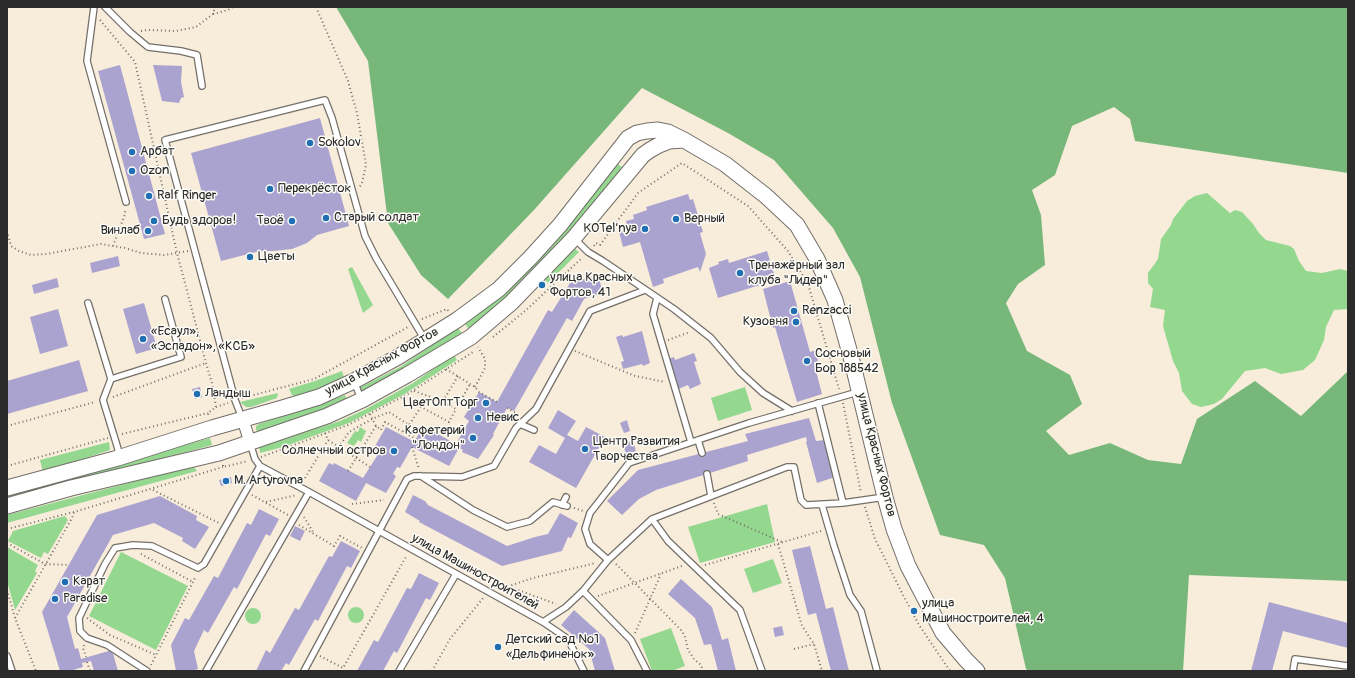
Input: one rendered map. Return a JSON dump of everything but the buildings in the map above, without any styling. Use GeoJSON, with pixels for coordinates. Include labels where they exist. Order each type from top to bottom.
{"type":"FeatureCollection","features":[{"type":"Feature","properties":{"kind":"street","name":"улица Красных Фортов"},"geometry":{"type":"LineString","coordinates":[[7,488],[118,458],[212,428],[319,397],[354,381],[426,340],[457,320],[499,289],[560,225],[628,138],[637,133],[658,130],[668,132],[684,140],[725,164],[766,196],[797,225],[817,259],[835,300],[860,391],[885,497],[908,566],[943,633],[966,660],[978,671]]}},
{"type":"Feature","properties":{"kind":"street","name":"улица Красных Фортов"},"geometry":{"type":"LineString","coordinates":[[7,506],[70,488],[219,453],[296,428],[362,400],[472,336],[511,303],[573,239],[643,155],[650,150],[670,141],[684,140]]}},
{"type":"Feature","properties":{"kind":"street"},"geometry":{"type":"LineString","coordinates":[[243,420],[250,442]]}},
{"type":"Feature","properties":{"kind":"lane"},"geometry":{"type":"LineString","coordinates":[[106,7],[130,32],[148,47],[181,51],[197,55],[202,86]]}},
{"type":"Feature","properties":{"kind":"lane"},"geometry":{"type":"LineString","coordinates":[[94,10],[87,61],[126,202]]}},
{"type":"Feature","properties":{"kind":"lane"},"geometry":{"type":"LineString","coordinates":[[243,420],[235,400],[165,140],[325,100],[332,118],[353,198],[365,236],[376,258],[426,340]]}},
{"type":"Feature","properties":{"kind":"lane"},"geometry":{"type":"LineString","coordinates":[[573,239],[588,252],[657,298],[698,328],[710,338],[740,372],[763,393],[792,411]]}},
{"type":"Feature","properties":{"kind":"lane"},"geometry":{"type":"LineString","coordinates":[[304,671],[407,479],[414,476],[462,477],[494,466],[516,428],[536,409],[590,311],[645,290]]}},
{"type":"Feature","properties":{"kind":"lane"},"geometry":{"type":"LineString","coordinates":[[657,298],[653,314],[690,442]]}},
{"type":"Feature","properties":{"kind":"lane"},"geometry":{"type":"LineString","coordinates":[[111,380],[181,357],[165,299]]}},
{"type":"Feature","properties":{"kind":"lane"},"geometry":{"type":"LineString","coordinates":[[88,303],[111,380],[103,400],[118,449],[118,458]]}},
{"type":"Feature","properties":{"kind":"lane"},"geometry":{"type":"LineString","coordinates":[[354,381],[362,400]]}},
{"type":"Feature","properties":{"kind":"lane"},"geometry":{"type":"LineString","coordinates":[[609,559],[590,544],[585,529],[590,513],[629,463],[690,442],[860,391]]}},
{"type":"Feature","properties":{"kind":"lane"},"geometry":{"type":"LineString","coordinates":[[818,403],[843,503]]}},
{"type":"Feature","properties":{"kind":"lane"},"geometry":{"type":"LineString","coordinates":[[520,424],[534,430]]}},
{"type":"Feature","properties":{"kind":"lane"},"geometry":{"type":"LineString","coordinates":[[698,440],[702,453]]}},
{"type":"Feature","properties":{"kind":"lane","name":"улица Машиностроителей"},"geometry":{"type":"LineString","coordinates":[[250,442],[255,459],[260,466],[543,622],[566,607],[583,591],[609,559],[652,519],[787,467],[794,467],[802,500],[806,505],[843,503],[885,497]]}},
{"type":"Feature","properties":{"kind":"lane"},"geometry":{"type":"LineString","coordinates":[[147,671],[107,645],[87,638],[80,631],[78,618],[97,579],[115,548],[133,545],[152,546],[198,568],[204,564],[260,466]]}},
{"type":"Feature","properties":{"kind":"lane"},"geometry":{"type":"LineString","coordinates":[[707,474],[711,496]]}},
{"type":"Feature","properties":{"kind":"lane"},"geometry":{"type":"LineString","coordinates":[[421,476],[473,510],[507,527],[530,521],[553,502],[564,505],[566,497]]}},
{"type":"Feature","properties":{"kind":"lane"},"geometry":{"type":"LineString","coordinates":[[206,671],[309,492]]}},
{"type":"Feature","properties":{"kind":"lane"},"geometry":{"type":"LineString","coordinates":[[822,505],[850,595],[862,611],[877,671]]}},
{"type":"Feature","properties":{"kind":"lane"},"geometry":{"type":"LineString","coordinates":[[652,519],[668,541],[740,610],[762,671]]}},
{"type":"Feature","properties":{"kind":"lane"},"geometry":{"type":"LineString","coordinates":[[399,671],[456,574]]}},
{"type":"Feature","properties":{"kind":"lane"},"geometry":{"type":"LineString","coordinates":[[583,591],[632,642],[647,671]]}},
{"type":"Feature","properties":{"kind":"lane"},"geometry":{"type":"LineString","coordinates":[[543,622],[568,639],[584,671]]}},
{"type":"Feature","properties":{"kind":"lane"},"geometry":{"type":"LineString","coordinates":[[7,656],[12,671]]}},
{"type":"Feature","properties":{"kind":"lane"},"geometry":{"type":"LineString","coordinates":[[1293,671],[1296,658],[1348,666]]}},
{"type":"Feature","properties":{"kind":"path"},"geometry":{"type":"LineString","coordinates":[[213,14],[214,7]]}},
{"type":"Feature","properties":{"kind":"path"},"geometry":{"type":"LineString","coordinates":[[130,32],[148,30],[186,30],[196,27],[213,14],[233,7]]}},
{"type":"Feature","properties":{"kind":"path"},"geometry":{"type":"LineString","coordinates":[[316,7],[348,81],[358,113],[366,165],[362,183],[353,198]]}},
{"type":"Feature","properties":{"kind":"path"},"geometry":{"type":"LineString","coordinates":[[94,10],[135,62],[177,253],[212,383],[216,407]]}},
{"type":"Feature","properties":{"kind":"path"},"geometry":{"type":"LineString","coordinates":[[588,252],[596,243],[600,245],[638,193],[682,163],[748,206],[788,251],[808,284],[844,408]]}},
{"type":"Feature","properties":{"kind":"path"},"geometry":{"type":"LineString","coordinates":[[112,246],[125,214],[126,202]]}},
{"type":"Feature","properties":{"kind":"path"},"geometry":{"type":"LineString","coordinates":[[7,231],[12,246],[19,251],[31,255],[46,254],[100,244],[125,248],[141,253],[164,255],[177,253]]}},
{"type":"Feature","properties":{"kind":"path"},"geometry":{"type":"LineString","coordinates":[[7,466],[113,436],[208,413],[216,407],[235,400],[314,379],[415,322],[447,310],[457,320]]}},
{"type":"Feature","properties":{"kind":"path"},"geometry":{"type":"LineString","coordinates":[[661,343],[698,328]]}},
{"type":"Feature","properties":{"kind":"path"},"geometry":{"type":"LineString","coordinates":[[472,336],[484,359],[485,368],[475,387]]}},
{"type":"Feature","properties":{"kind":"path"},"geometry":{"type":"LineString","coordinates":[[570,348],[635,376],[672,383]]}},
{"type":"Feature","properties":{"kind":"path"},"geometry":{"type":"LineString","coordinates":[[7,426],[103,400],[206,363]]}},
{"type":"Feature","properties":{"kind":"path"},"geometry":{"type":"LineString","coordinates":[[446,370],[458,376],[475,387],[479,392],[497,402]]}},
{"type":"Feature","properties":{"kind":"path"},"geometry":{"type":"LineString","coordinates":[[442,401],[458,376]]}},
{"type":"Feature","properties":{"kind":"path"},"geometry":{"type":"LineString","coordinates":[[404,432],[421,407],[449,422],[470,384]]}},
{"type":"Feature","properties":{"kind":"path"},"geometry":{"type":"LineString","coordinates":[[414,391],[442,401],[456,409]]}},
{"type":"Feature","properties":{"kind":"path"},"geometry":{"type":"LineString","coordinates":[[507,408],[526,418]]}},
{"type":"Feature","properties":{"kind":"path"},"geometry":{"type":"LineString","coordinates":[[339,447],[348,432],[389,412],[409,425]]}},
{"type":"Feature","properties":{"kind":"path"},"geometry":{"type":"LineString","coordinates":[[208,413],[212,428]]}},
{"type":"Feature","properties":{"kind":"path"},"geometry":{"type":"LineString","coordinates":[[370,414],[376,426],[382,430],[385,422],[416,439],[415,442]]}},
{"type":"Feature","properties":{"kind":"path"},"geometry":{"type":"LineString","coordinates":[[348,471],[376,426]]}},
{"type":"Feature","properties":{"kind":"path"},"geometry":{"type":"LineString","coordinates":[[325,433],[328,440],[370,466]]}},
{"type":"Feature","properties":{"kind":"path"},"geometry":{"type":"LineString","coordinates":[[305,478],[328,440]]}},
{"type":"Feature","properties":{"kind":"path"},"geometry":{"type":"LineString","coordinates":[[412,447],[421,476]]}},
{"type":"Feature","properties":{"kind":"path"},"geometry":{"type":"LineString","coordinates":[[219,453],[223,467]]}},
{"type":"Feature","properties":{"kind":"path"},"geometry":{"type":"LineString","coordinates":[[7,529],[74,512],[223,467],[255,459]]}},
{"type":"Feature","properties":{"kind":"path"},"geometry":{"type":"LineString","coordinates":[[152,489],[225,526]]}},
{"type":"Feature","properties":{"kind":"path"},"geometry":{"type":"LineString","coordinates":[[245,491],[334,546],[340,536],[368,552]]}},
{"type":"Feature","properties":{"kind":"path"},"geometry":{"type":"LineString","coordinates":[[265,502],[309,492]]}},
{"type":"Feature","properties":{"kind":"path"},"geometry":{"type":"LineString","coordinates":[[711,496],[718,514],[784,542]]}},
{"type":"Feature","properties":{"kind":"path"},"geometry":{"type":"LineString","coordinates":[[352,504],[384,500]]}},
{"type":"Feature","properties":{"kind":"path"},"geometry":{"type":"LineString","coordinates":[[564,505],[590,513]]}},
{"type":"Feature","properties":{"kind":"path"},"geometry":{"type":"LineString","coordinates":[[300,509],[314,533]]}},
{"type":"Feature","properties":{"kind":"path"},"geometry":{"type":"LineString","coordinates":[[15,618],[74,512]]}},
{"type":"Feature","properties":{"kind":"path"},"geometry":{"type":"LineString","coordinates":[[696,568],[828,528]]}},
{"type":"Feature","properties":{"kind":"path"},"geometry":{"type":"LineString","coordinates":[[7,543],[45,564],[69,565]]}},
{"type":"Feature","properties":{"kind":"path"},"geometry":{"type":"LineString","coordinates":[[778,544],[802,626],[814,644],[822,671]]}},
{"type":"Feature","properties":{"kind":"path"},"geometry":{"type":"LineString","coordinates":[[314,653],[344,668],[411,548]]}},
{"type":"Feature","properties":{"kind":"path"},"geometry":{"type":"LineString","coordinates":[[138,552],[193,582]]}},
{"type":"Feature","properties":{"kind":"path"},"geometry":{"type":"LineString","coordinates":[[432,671],[450,639],[489,592],[533,578],[609,559],[682,631],[688,650],[694,659],[701,665],[702,671]]}},
{"type":"Feature","properties":{"kind":"path"},"geometry":{"type":"LineString","coordinates":[[598,596],[691,563]]}},
{"type":"Feature","properties":{"kind":"path"},"geometry":{"type":"LineString","coordinates":[[151,666],[201,566]]}},
{"type":"Feature","properties":{"kind":"path"},"geometry":{"type":"LineString","coordinates":[[632,642],[661,574]]}},
{"type":"Feature","properties":{"kind":"path"},"geometry":{"type":"LineString","coordinates":[[507,586],[566,607]]}},
{"type":"Feature","properties":{"kind":"path"},"geometry":{"type":"LineString","coordinates":[[7,590],[15,618],[36,671]]}},
{"type":"Feature","properties":{"kind":"path"},"geometry":{"type":"LineString","coordinates":[[86,618],[110,635],[156,655]]}},
{"type":"Feature","properties":{"kind":"path"},"geometry":{"type":"LineString","coordinates":[[86,657],[84,648],[87,638]]}},
{"type":"Feature","properties":{"kind":"path"},"geometry":{"type":"LineString","coordinates":[[794,649],[814,644]]}},
{"type":"Feature","properties":{"kind":"path"},"geometry":{"type":"LineString","coordinates":[[87,662],[90,671]]}},
{"type":"Feature","properties":{"kind":"green space"},"geometry":{"type":"Polygon","coordinates":[[[336,7],[1348,7],[1348,173],[1135,141],[1130,119],[1114,107],[1072,126],[1055,175],[1032,190],[1041,215],[1045,265],[1018,284],[1006,303],[1027,351],[1070,375],[1082,404],[1046,431],[1069,455],[1110,443],[1148,460],[1181,464],[1197,419],[1255,381],[1301,416],[1348,371],[1348,581],[1189,575],[1183,671],[1029,671],[1026,669],[1005,578],[984,545],[940,535],[892,403],[860,277],[833,228],[774,160],[728,133],[642,88],[534,210],[448,299],[421,275],[388,223],[368,61],[336,7]]]}},
{"type":"Feature","properties":{"kind":"green space"},"geometry":{"type":"Polygon","coordinates":[[[618,164],[623,168],[568,236],[508,298],[469,329],[464,323],[564,230],[618,164]]]}},
{"type":"Feature","properties":{"kind":"green space"},"geometry":{"type":"Polygon","coordinates":[[[1207,193],[1230,213],[1235,210],[1242,212],[1266,240],[1290,246],[1294,249],[1299,261],[1306,271],[1322,273],[1340,269],[1348,271],[1348,309],[1334,310],[1326,327],[1324,340],[1315,360],[1303,370],[1281,374],[1265,368],[1245,371],[1222,399],[1214,404],[1201,407],[1192,404],[1182,391],[1179,373],[1173,361],[1163,326],[1165,310],[1150,307],[1153,289],[1148,283],[1148,273],[1158,259],[1161,239],[1171,225],[1173,219],[1187,201],[1195,196],[1207,193]]]}},
{"type":"Feature","properties":{"kind":"green space"},"geometry":{"type":"Polygon","coordinates":[[[570,245],[579,252],[548,283],[541,276],[570,245]]]}},
{"type":"Feature","properties":{"kind":"green space"},"geometry":{"type":"Polygon","coordinates":[[[352,267],[373,305],[363,313],[348,269],[352,267]]]}},
{"type":"Feature","properties":{"kind":"green space"},"geometry":{"type":"Polygon","coordinates":[[[458,328],[462,333],[402,373],[362,395],[361,387],[400,367],[458,328]]]}},
{"type":"Feature","properties":{"kind":"green space"},"geometry":{"type":"Polygon","coordinates":[[[454,355],[457,360],[403,395],[349,423],[283,447],[260,453],[259,446],[340,421],[364,410],[413,383],[454,355]]]}},
{"type":"Feature","properties":{"kind":"green space"},"geometry":{"type":"Polygon","coordinates":[[[342,371],[344,377],[340,381],[319,390],[298,397],[292,395],[289,389],[315,381],[342,371]]]}},
{"type":"Feature","properties":{"kind":"green space"},"geometry":{"type":"Polygon","coordinates":[[[745,387],[752,410],[718,421],[711,398],[745,387]]]}},
{"type":"Feature","properties":{"kind":"green space"},"geometry":{"type":"Polygon","coordinates":[[[278,393],[277,398],[251,407],[246,407],[240,402],[278,393]]]}},
{"type":"Feature","properties":{"kind":"green space"},"geometry":{"type":"Polygon","coordinates":[[[345,395],[347,399],[337,405],[259,432],[256,430],[256,426],[259,424],[345,395]]]}},
{"type":"Feature","properties":{"kind":"green space"},"geometry":{"type":"Polygon","coordinates":[[[360,427],[366,431],[361,442],[358,440],[354,446],[347,443],[355,431],[358,432],[360,427]]]}},
{"type":"Feature","properties":{"kind":"green space"},"geometry":{"type":"Polygon","coordinates":[[[210,438],[212,445],[7,501],[7,495],[210,438]]]}},
{"type":"Feature","properties":{"kind":"green space"},"geometry":{"type":"Polygon","coordinates":[[[109,442],[110,450],[43,472],[40,460],[109,442]]]}},
{"type":"Feature","properties":{"kind":"green space"},"geometry":{"type":"Polygon","coordinates":[[[193,466],[197,471],[7,523],[7,515],[193,466]]]}},
{"type":"Feature","properties":{"kind":"green space"},"geometry":{"type":"Polygon","coordinates":[[[767,504],[775,542],[700,563],[688,527],[767,504]]]}},
{"type":"Feature","properties":{"kind":"green space"},"geometry":{"type":"Polygon","coordinates":[[[65,516],[68,520],[48,554],[44,552],[41,558],[8,541],[13,531],[65,516]]]}},
{"type":"Feature","properties":{"kind":"green space"},"geometry":{"type":"Polygon","coordinates":[[[7,547],[38,565],[35,571],[37,573],[15,610],[7,581],[7,547]]]}},
{"type":"Feature","properties":{"kind":"green space"},"geometry":{"type":"Polygon","coordinates":[[[121,552],[188,586],[156,650],[89,616],[121,552]]]}},
{"type":"Feature","properties":{"kind":"green space"},"geometry":{"type":"Polygon","coordinates":[[[773,559],[782,583],[753,593],[744,569],[773,559]]]}},
{"type":"Feature","properties":{"kind":"green space"},"geometry":{"type":"Polygon","coordinates":[[[356,607],[362,609],[364,615],[362,621],[356,623],[350,621],[348,615],[350,609],[356,607]]]}},
{"type":"Feature","properties":{"kind":"green space"},"geometry":{"type":"Polygon","coordinates":[[[253,608],[259,610],[261,616],[259,622],[253,624],[247,622],[245,616],[247,610],[253,608]]]}},
{"type":"Feature","properties":{"kind":"green space"},"geometry":{"type":"Polygon","coordinates":[[[671,628],[685,666],[672,671],[652,671],[640,639],[671,628]]]}},
{"type":"Feature","properties":{"kind":"place","name":"Sokolov"},"geometry":{"type":"Point","coordinates":[310,143]}},
{"type":"Feature","properties":{"kind":"place","name":"Арбат"},"geometry":{"type":"Point","coordinates":[132,152]}},
{"type":"Feature","properties":{"kind":"place","name":"Ozon"},"geometry":{"type":"Point","coordinates":[132,171]}},
{"type":"Feature","properties":{"kind":"place","name":"Перекрёсток"},"geometry":{"type":"Point","coordinates":[270,189]}},
{"type":"Feature","properties":{"kind":"place","name":"Ralf Ringer"},"geometry":{"type":"Point","coordinates":[149,196]}},
{"type":"Feature","properties":{"kind":"place","name":"Старый солдат"},"geometry":{"type":"Point","coordinates":[326,218]}},
{"type":"Feature","properties":{"kind":"place","name":"Верный"},"geometry":{"type":"Point","coordinates":[676,219]}},
{"type":"Feature","properties":{"kind":"place","name":"Будь здоров!"},"geometry":{"type":"Point","coordinates":[154,221]}},
{"type":"Feature","properties":{"kind":"place","name":"Твоё"},"geometry":{"type":"Point","coordinates":[292,221]}},
{"type":"Feature","properties":{"kind":"place","name":"KOTel’nya"},"geometry":{"type":"Point","coordinates":[645,229]}},
{"type":"Feature","properties":{"kind":"place","name":"Винлаб"},"geometry":{"type":"Point","coordinates":[148,231]}},
{"type":"Feature","properties":{"kind":"place","name":"Цветы"},"geometry":{"type":"Point","coordinates":[250,257]}},
{"type":"Feature","properties":{"kind":"place","name":"Тренажёрный зал клуба \"Лидер\""},"geometry":{"type":"Point","coordinates":[740,273]}},
{"type":"Feature","properties":{"kind":"place","name":"улица Красных Фортов, 41"},"geometry":{"type":"Point","coordinates":[542,285]}},
{"type":"Feature","properties":{"kind":"place","name":"Renzacci"},"geometry":{"type":"Point","coordinates":[794,311]}},
{"type":"Feature","properties":{"kind":"place","name":"Кузовня"},"geometry":{"type":"Point","coordinates":[796,322]}},
{"type":"Feature","properties":{"kind":"place","name":"«Есаул», «Эспадон», «КСБ»"},"geometry":{"type":"Point","coordinates":[143,339]}},
{"type":"Feature","properties":{"kind":"place","name":"Сосновый Бор 188542"},"geometry":{"type":"Point","coordinates":[807,361]}},
{"type":"Feature","properties":{"kind":"place","name":"Ландыш"},"geometry":{"type":"Point","coordinates":[197,394]}},
{"type":"Feature","properties":{"kind":"place","name":"ЦветОптТорг"},"geometry":{"type":"Point","coordinates":[486,403]}},
{"type":"Feature","properties":{"kind":"place","name":"Невис"},"geometry":{"type":"Point","coordinates":[478,418]}},
{"type":"Feature","properties":{"kind":"place","name":"Кафетерий \"Лондон\""},"geometry":{"type":"Point","coordinates":[473,438]}},
{"type":"Feature","properties":{"kind":"place","name":"Центр Развития Творчества"},"geometry":{"type":"Point","coordinates":[585,449]}},
{"type":"Feature","properties":{"kind":"place","name":"Солнечный остров"},"geometry":{"type":"Point","coordinates":[394,451]}},
{"type":"Feature","properties":{"kind":"place","name":"M. Artyrovna"},"geometry":{"type":"Point","coordinates":[226,481]}},
{"type":"Feature","properties":{"kind":"place","name":"Карат"},"geometry":{"type":"Point","coordinates":[65,582]}},
{"type":"Feature","properties":{"kind":"place","name":"Paradise"},"geometry":{"type":"Point","coordinates":[55,599]}},
{"type":"Feature","properties":{"kind":"place","name":"улица Машиностроителей, 4"},"geometry":{"type":"Point","coordinates":[914,611]}},
{"type":"Feature","properties":{"kind":"place","name":"Детский сад №1 «Дельфиненок»"},"geometry":{"type":"Point","coordinates":[498,647]}}]}
